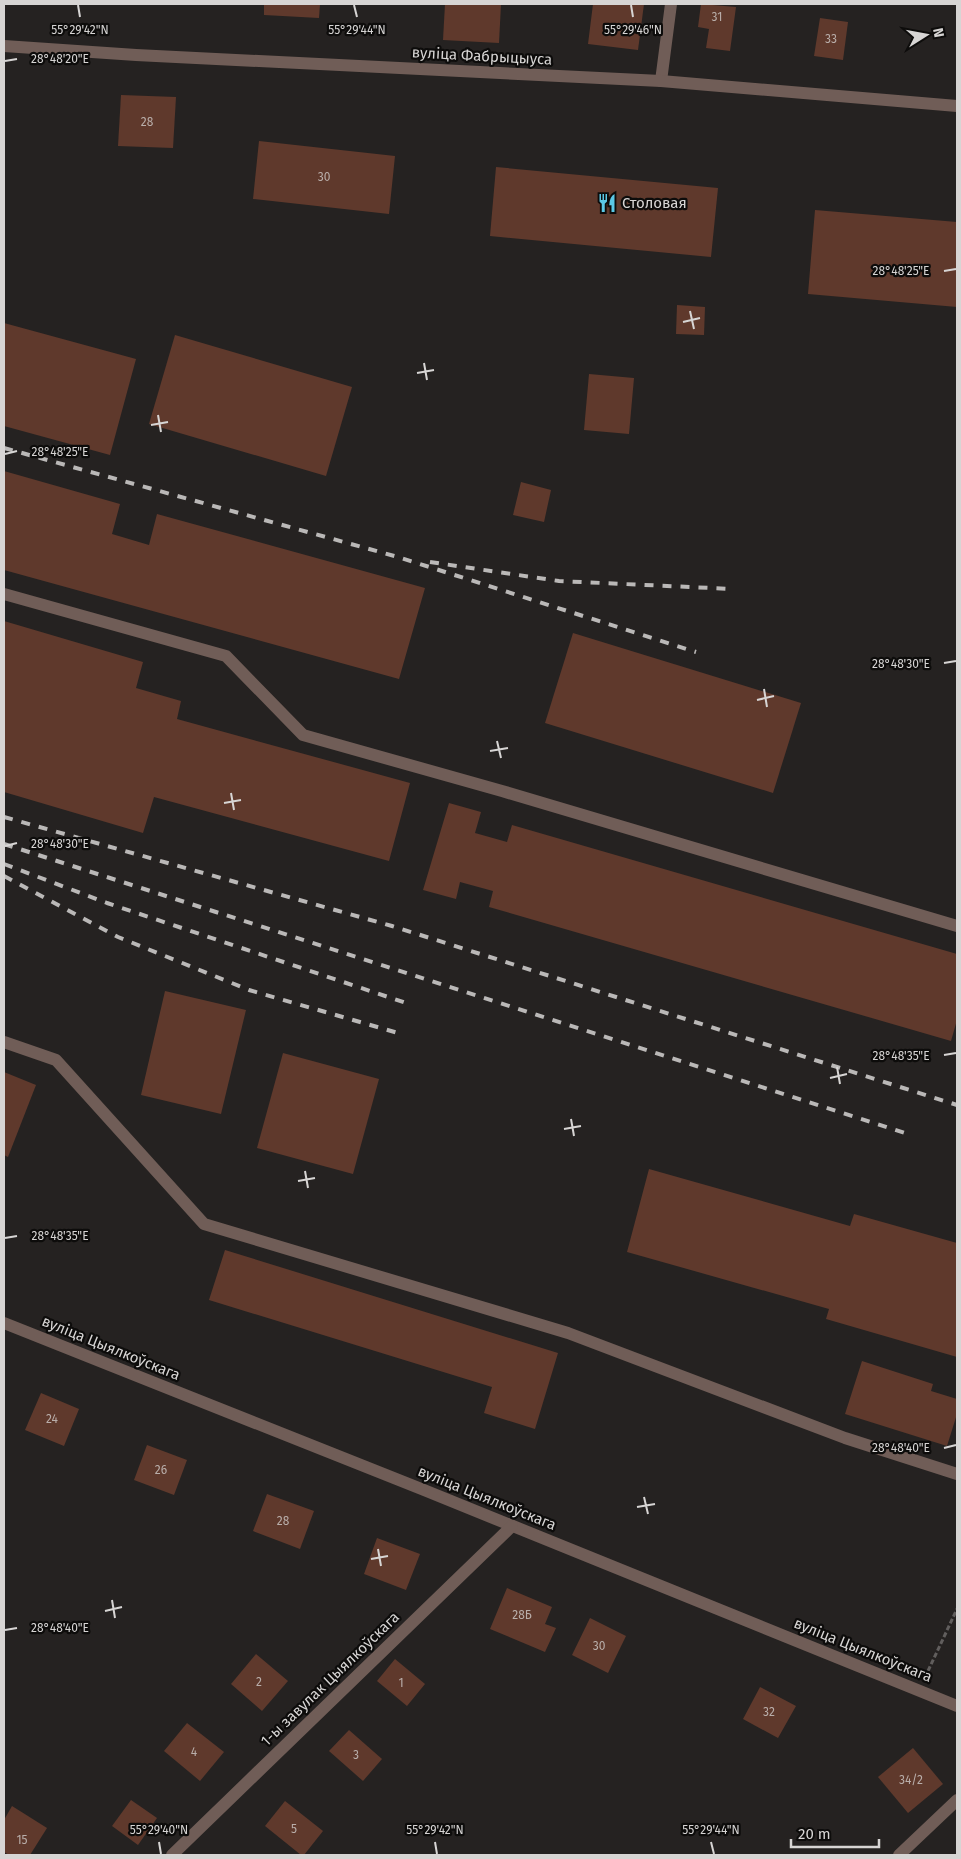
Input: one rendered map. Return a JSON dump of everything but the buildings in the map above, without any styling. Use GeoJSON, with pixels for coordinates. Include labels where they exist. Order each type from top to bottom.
{"type":"FeatureCollection","features":[{"type":"Feature","properties":{"kind":"street"},"geometry":{"type":"LineString","coordinates":[[661,81],[671,4]]}},
{"type":"Feature","properties":{"kind":"street","name":"вуліца Фабрыцыуса"},"geometry":{"type":"LineString","coordinates":[[4,46],[136,55],[661,81],[957,106]]}},
{"type":"Feature","properties":{"kind":"street"},"geometry":{"type":"LineString","coordinates":[[4,594],[226,656],[303,734],[957,926]]}},
{"type":"Feature","properties":{"kind":"street"},"geometry":{"type":"LineString","coordinates":[[4,1042],[56,1060],[204,1224],[568,1333],[845,1438],[957,1474]]}},
{"type":"Feature","properties":{"kind":"street","name":"вуліца Цыялкоўскага"},"geometry":{"type":"LineString","coordinates":[[4,1323],[957,1706]]}},
{"type":"Feature","properties":{"kind":"street","name":"1-ы завулак Цыялкоўскага"},"geometry":{"type":"LineString","coordinates":[[172,1855],[512,1526]]}},
{"type":"Feature","properties":{"kind":"street"},"geometry":{"type":"LineString","coordinates":[[899,1855],[957,1800]]}},
{"type":"Feature","properties":{"kind":"path"},"geometry":{"type":"LineString","coordinates":[[919,1690],[957,1609]]}},
{"type":"Feature","properties":{"kind":"railway"},"geometry":{"type":"LineString","coordinates":[[4,448],[398,557],[696,652]]}},
{"type":"Feature","properties":{"kind":"railway"},"geometry":{"type":"LineString","coordinates":[[430,562],[559,581],[732,589]]}},
{"type":"Feature","properties":{"kind":"railway"},"geometry":{"type":"LineString","coordinates":[[4,817],[392,926],[957,1105]]}},
{"type":"Feature","properties":{"kind":"railway"},"geometry":{"type":"LineString","coordinates":[[4,844],[905,1133]]}},
{"type":"Feature","properties":{"kind":"railway"},"geometry":{"type":"LineString","coordinates":[[4,864],[107,903],[412,1005]]}},
{"type":"Feature","properties":{"kind":"railway"},"geometry":{"type":"LineString","coordinates":[[4,876],[118,937],[249,990],[398,1033]]}},
{"type":"Feature","properties":{"kind":"place","name":"Столовая"},"geometry":{"type":"Point","coordinates":[607,203]}}]}
